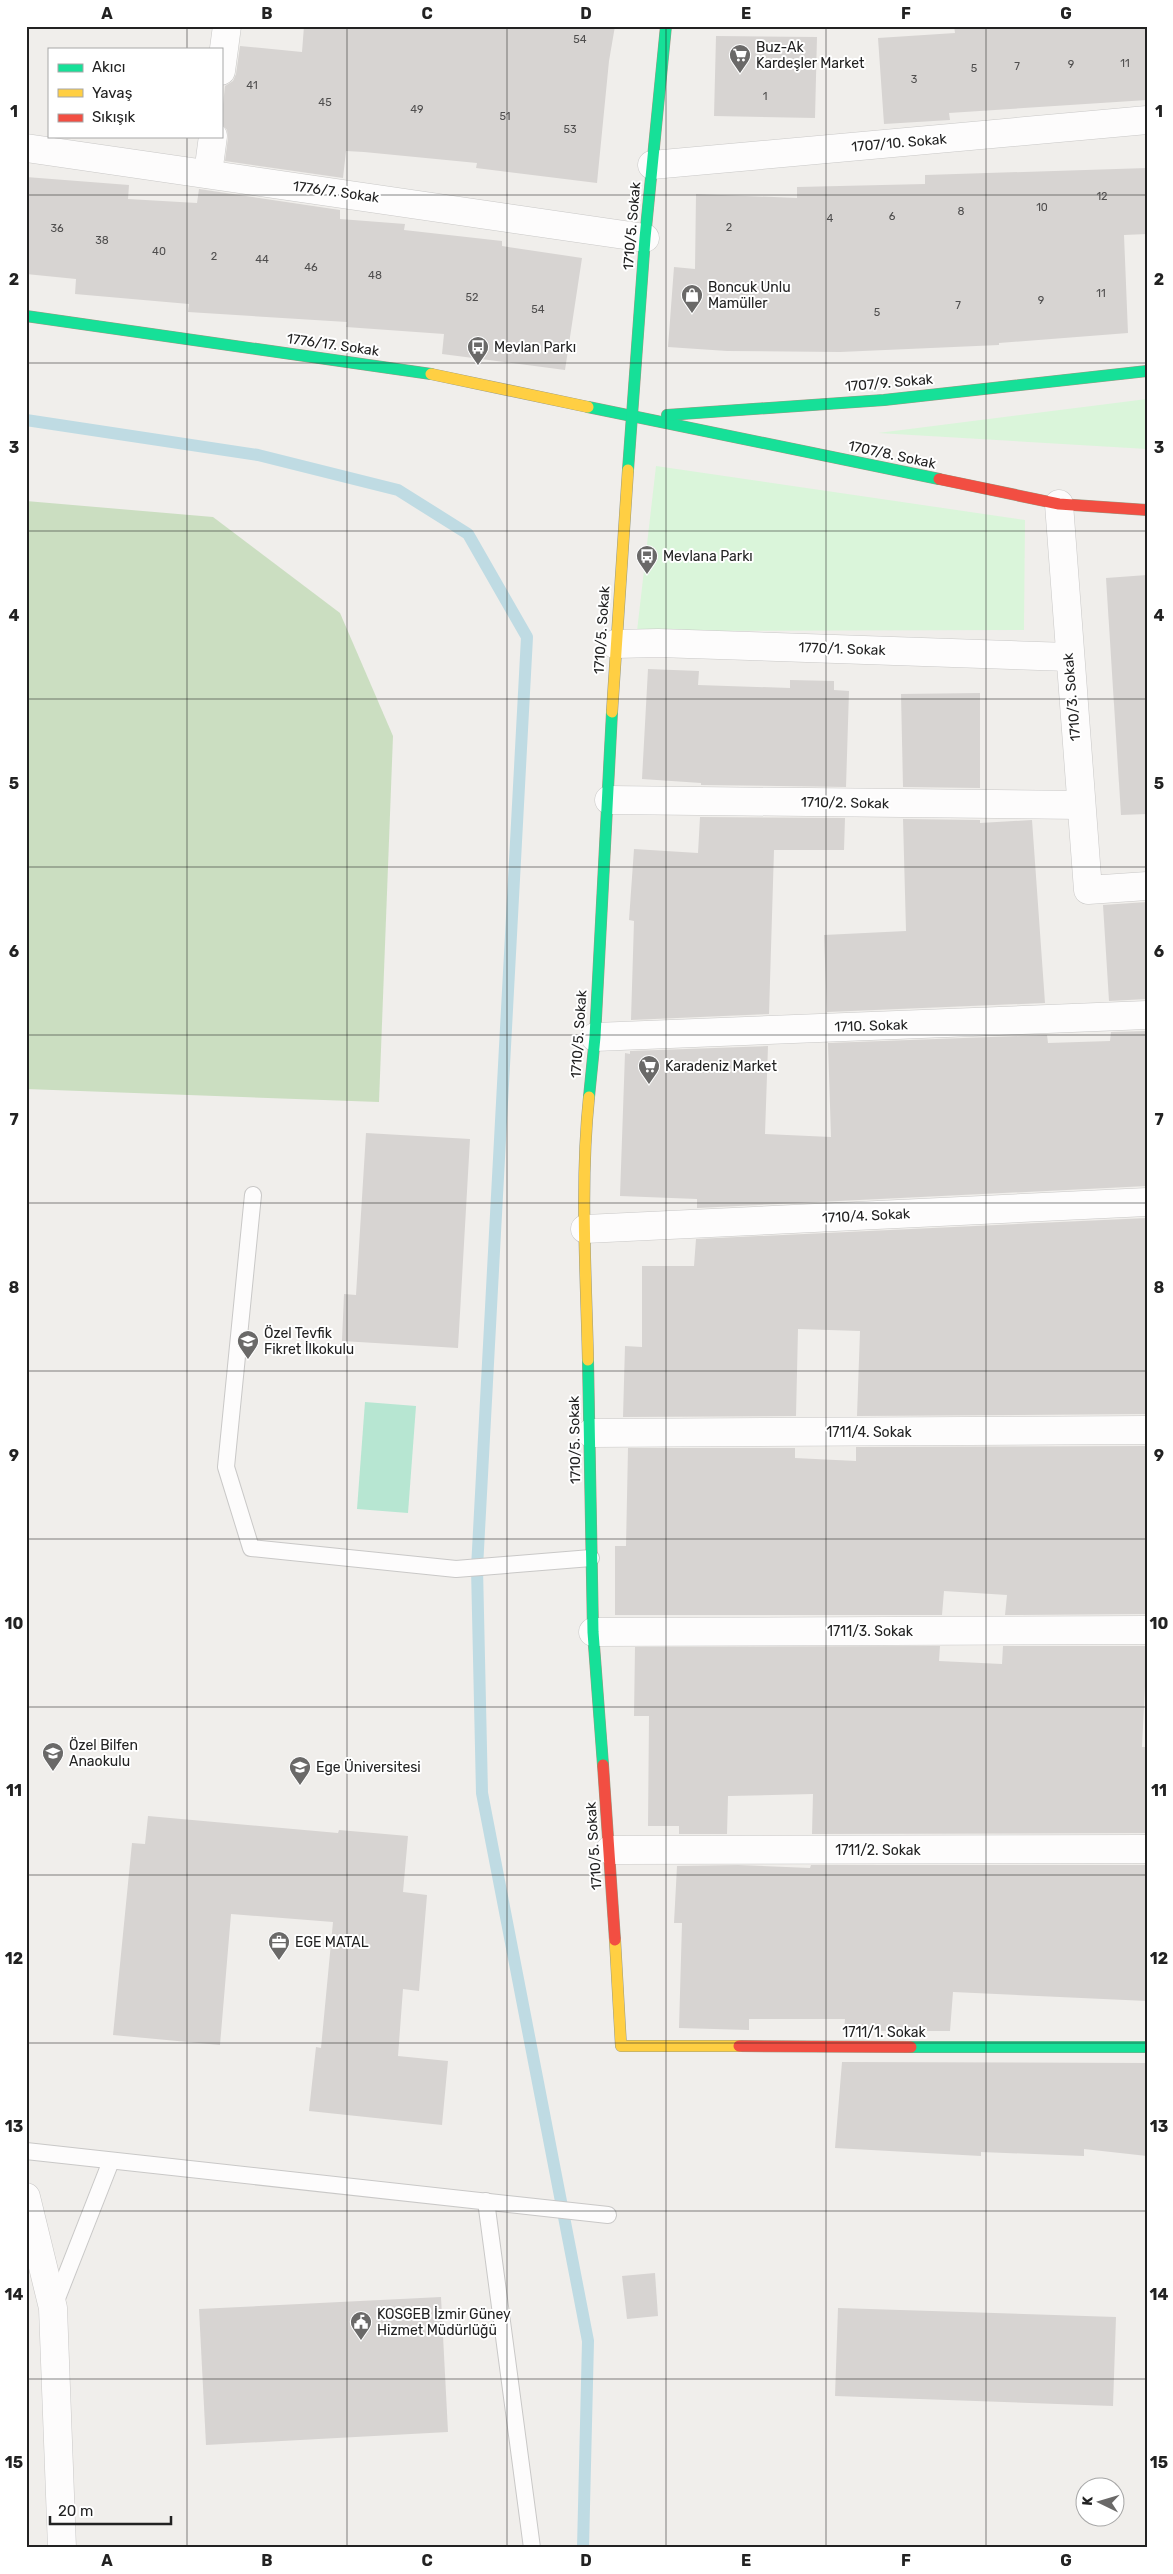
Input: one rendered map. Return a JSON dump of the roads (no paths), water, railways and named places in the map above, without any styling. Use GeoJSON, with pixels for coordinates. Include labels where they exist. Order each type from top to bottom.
{"type":"FeatureCollection","features":[{"type":"Feature","properties":{"kind":"street"},"geometry":{"type":"LineString","coordinates":[[222,64],[227,26]]}},
{"type":"Feature","properties":{"kind":"street","name":"1710/5. Sokak"},"geometry":{"type":"LineString","coordinates":[[621,2046],[610,1850],[593,1632],[591,1433],[585,1229],[586,1126],[595,1037],[609,800],[615,644],[645,238],[666,26]]}},
{"type":"Feature","properties":{"kind":"street","name":"1707/10. Sokak"},"geometry":{"type":"LineString","coordinates":[[652,165],[1147,120]]}},
{"type":"Feature","properties":{"kind":"street"},"geometry":{"type":"LineString","coordinates":[[208,174],[213,138]]}},
{"type":"Feature","properties":{"kind":"street","name":"1776/7. Sokak"},"geometry":{"type":"LineString","coordinates":[[26,148],[645,238]]}},
{"type":"Feature","properties":{"kind":"street","name":"1776/17. Sokak"},"geometry":{"type":"LineString","coordinates":[[26,316],[430,374],[633,417]]}},
{"type":"Feature","properties":{"kind":"street","name":"1707/9. Sokak"},"geometry":{"type":"LineString","coordinates":[[633,417],[884,400],[1147,371]]}},
{"type":"Feature","properties":{"kind":"street","name":"1707/8. Sokak"},"geometry":{"type":"LineString","coordinates":[[633,417],[1059,504],[1147,510]]}},
{"type":"Feature","properties":{"kind":"street","name":"1710/3. Sokak"},"geometry":{"type":"LineString","coordinates":[[1059,504],[1088,890],[1147,886]]}},
{"type":"Feature","properties":{"kind":"street","name":"1770/1. Sokak"},"geometry":{"type":"LineString","coordinates":[[615,644],[658,643],[1069,657]]}},
{"type":"Feature","properties":{"kind":"street","name":"1710/2. Sokak"},"geometry":{"type":"LineString","coordinates":[[609,800],[1082,805]]}},
{"type":"Feature","properties":{"kind":"street","name":"1710. Sokak"},"geometry":{"type":"LineString","coordinates":[[595,1037],[1147,1015]]}},
{"type":"Feature","properties":{"kind":"street","name":"1710/4. Sokak"},"geometry":{"type":"LineString","coordinates":[[585,1229],[1147,1202]]}},
{"type":"Feature","properties":{"kind":"street","name":"1711/4. Sokak"},"geometry":{"type":"LineString","coordinates":[[591,1433],[1147,1430]]}},
{"type":"Feature","properties":{"kind":"street","name":"1711/3. Sokak"},"geometry":{"type":"LineString","coordinates":[[593,1632],[1147,1630]]}},
{"type":"Feature","properties":{"kind":"street","name":"1711/2. Sokak"},"geometry":{"type":"LineString","coordinates":[[610,1850],[1147,1849]]}},
{"type":"Feature","properties":{"kind":"street","name":"1711/1. Sokak"},"geometry":{"type":"LineString","coordinates":[[621,2046],[1147,2047]]}},
{"type":"Feature","properties":{"kind":"street"},"geometry":{"type":"LineString","coordinates":[[26,2197],[53,2308],[62,2548]]}},
{"type":"Feature","properties":{"kind":"lane"},"geometry":{"type":"LineString","coordinates":[[253,1195],[226,1467],[251,1548],[465,1568],[591,1558]]}},
{"type":"Feature","properties":{"kind":"lane"},"geometry":{"type":"LineString","coordinates":[[26,2151],[608,2215]]}},
{"type":"Feature","properties":{"kind":"lane"},"geometry":{"type":"LineString","coordinates":[[53,2308],[111,2161]]}},
{"type":"Feature","properties":{"kind":"lane"},"geometry":{"type":"LineString","coordinates":[[486,2201],[532,2548]]}},
{"type":"Feature","properties":{"kind":"waterway"},"geometry":{"type":"LineString","coordinates":[[26,420],[258,455],[398,490],[468,534],[527,637],[477,1568],[482,1793],[588,2341],[583,2548]]}},
{"type":"Feature","properties":{"kind":"place","name":"Buz-Ak Kardeşler Market"},"geometry":{"type":"Point","coordinates":[740,74]}},
{"type":"Feature","properties":{"kind":"place","name":"Boncuk Unlu Mamüller"},"geometry":{"type":"Point","coordinates":[692,314]}},
{"type":"Feature","properties":{"kind":"place","name":"Mevlan Parkı"},"geometry":{"type":"Point","coordinates":[478,366]}},
{"type":"Feature","properties":{"kind":"place","name":"Mevlana Parkı"},"geometry":{"type":"Point","coordinates":[647,575]}},
{"type":"Feature","properties":{"kind":"place","name":"Karadeniz Market"},"geometry":{"type":"Point","coordinates":[649,1085]}},
{"type":"Feature","properties":{"kind":"place","name":"Özel Tevfik Fikret İlkokulu"},"geometry":{"type":"Point","coordinates":[248,1360]}},
{"type":"Feature","properties":{"kind":"place","name":"Özel Bilfen Anaokulu"},"geometry":{"type":"Point","coordinates":[53,1772]}},
{"type":"Feature","properties":{"kind":"place","name":"Ege Üniversitesi"},"geometry":{"type":"Point","coordinates":[300,1786]}},
{"type":"Feature","properties":{"kind":"place","name":"EGE MATAL"},"geometry":{"type":"Point","coordinates":[279,1961]}},
{"type":"Feature","properties":{"kind":"place","name":"KOSGEB İzmir Güney Hizmet Müdürlüğü"},"geometry":{"type":"Point","coordinates":[361,2341]}}]}
